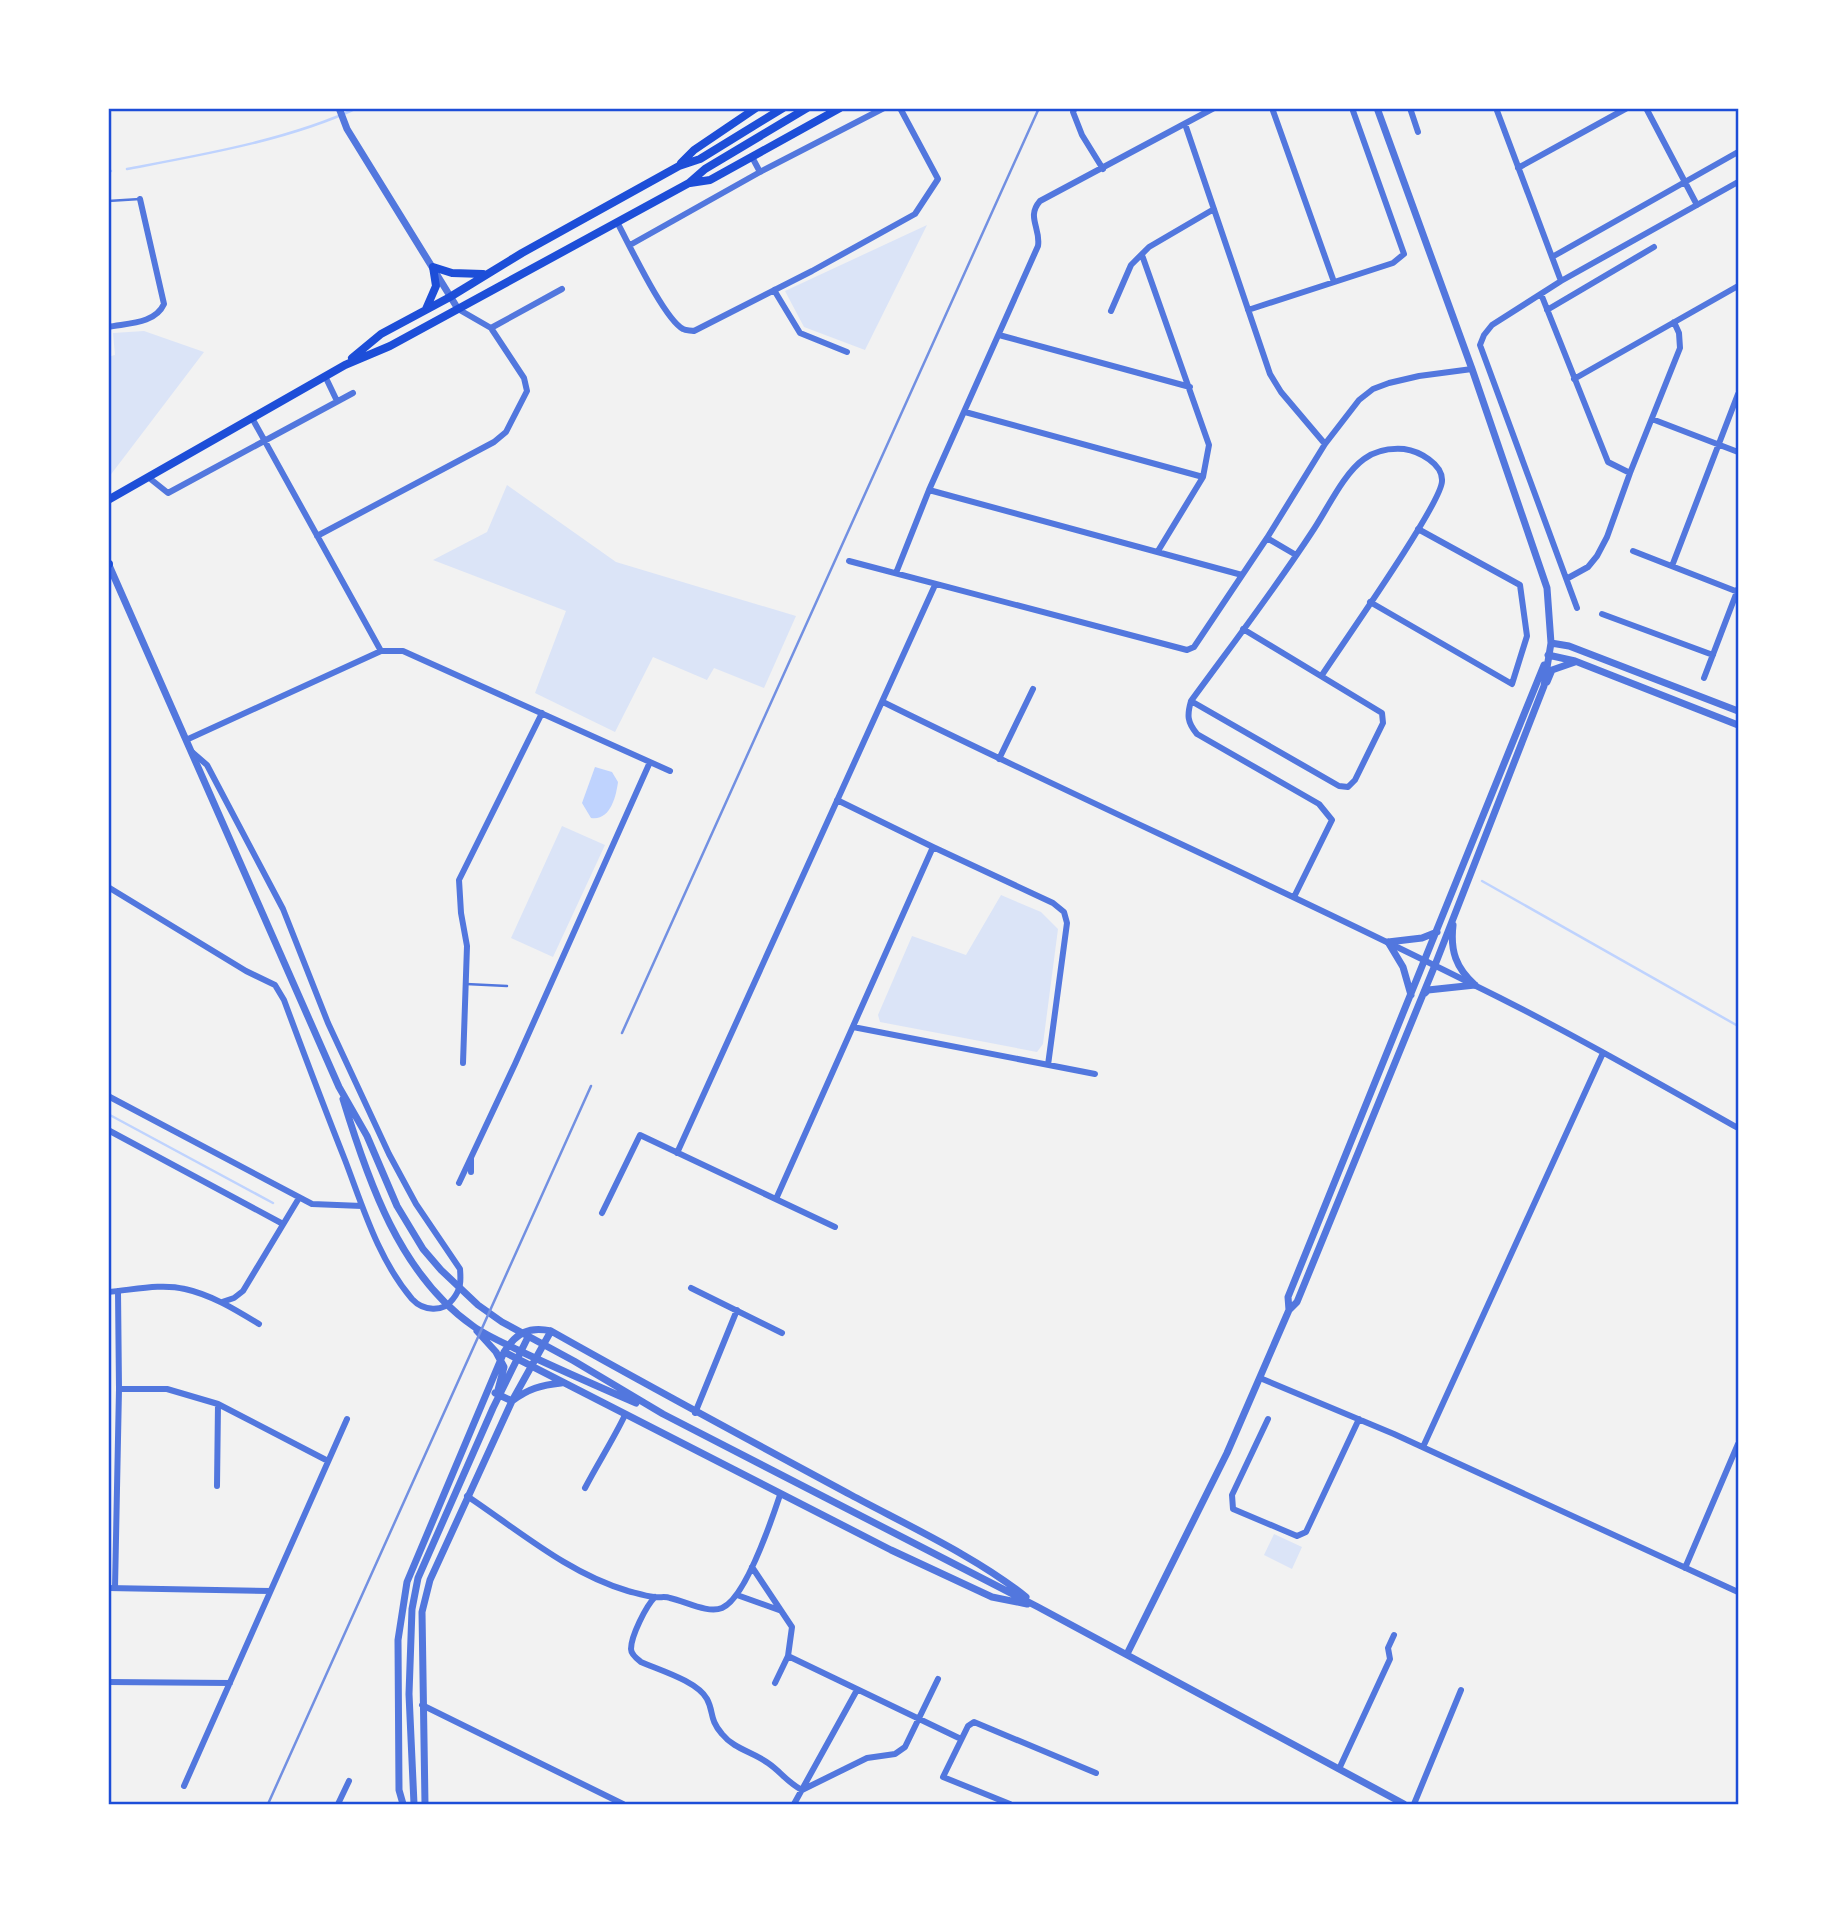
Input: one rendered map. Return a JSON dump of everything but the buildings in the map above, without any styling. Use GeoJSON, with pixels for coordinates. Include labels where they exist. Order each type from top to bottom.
{"type":"FeatureCollection","features":[{"type":"Feature","properties":{"kind":"main road"},"geometry":{"type":"LineString","coordinates":[[679,166],[694,150],[756,108]]}},
{"type":"Feature","properties":{"kind":"main road"},"geometry":{"type":"LineString","coordinates":[[345,365],[381,334],[679,166],[700,159],[783,108]]}},
{"type":"Feature","properties":{"kind":"main road"},"geometry":{"type":"LineString","coordinates":[[689,183],[710,180],[840,108]]}},
{"type":"Feature","properties":{"kind":"main road"},"geometry":{"type":"LineString","coordinates":[[110,497],[345,365],[390,346],[689,183],[705,169],[805,110]]}},
{"type":"Feature","properties":{"kind":"main road"},"geometry":{"type":"LineString","coordinates":[[424,311],[436,286],[433,267],[452,274],[487,273]]}},
{"type":"Feature","properties":{"kind":"street"},"geometry":{"type":"LineString","coordinates":[[317,536],[494,442],[506,432],[527,391],[523,378],[491,328],[458,309],[450,297],[347,129],[340,108]]}},
{"type":"Feature","properties":{"kind":"street"},"geometry":{"type":"LineString","coordinates":[[630,245],[884,108]]}},
{"type":"Feature","properties":{"kind":"street"},"geometry":{"type":"LineString","coordinates":[[617,222],[655,293],[676,323],[685,330],[694,331],[915,214],[938,179],[900,108]]}},
{"type":"Feature","properties":{"kind":"street"},"geometry":{"type":"LineString","coordinates":[[1075,108],[1073,112],[1082,135],[1103,169]]}},
{"type":"Feature","properties":{"kind":"street"},"geometry":{"type":"LineString","coordinates":[[895,573],[1038,246],[1040,236],[1032,216],[1034,208],[1040,201],[1214,108]]}},
{"type":"Feature","properties":{"kind":"street"},"geometry":{"type":"LineString","coordinates":[[1272,108],[1334,282]]}},
{"type":"Feature","properties":{"kind":"street"},"geometry":{"type":"LineString","coordinates":[[1248,310],[1393,264],[1404,254],[1352,108]]}},
{"type":"Feature","properties":{"kind":"street"},"geometry":{"type":"LineString","coordinates":[[1377,108],[1472,369],[1547,588],[1551,643],[1544,686]]}},
{"type":"Feature","properties":{"kind":"street"},"geometry":{"type":"LineString","coordinates":[[1410,108],[1418,132]]}},
{"type":"Feature","properties":{"kind":"street"},"geometry":{"type":"LineString","coordinates":[[1496,108],[1561,281]]}},
{"type":"Feature","properties":{"kind":"street"},"geometry":{"type":"LineString","coordinates":[[1518,167],[1627,108]]}},
{"type":"Feature","properties":{"kind":"street"},"geometry":{"type":"LineString","coordinates":[[1646,108],[1697,205]]}},
{"type":"Feature","properties":{"kind":"street"},"geometry":{"type":"LineString","coordinates":[[1185,124],[1269,374],[1325,444]]}},
{"type":"Feature","properties":{"kind":"street"},"geometry":{"type":"LineString","coordinates":[[1552,257],[1738,152]]}},
{"type":"Feature","properties":{"kind":"street"},"geometry":{"type":"LineString","coordinates":[[752,157],[761,172]]}},
{"type":"Feature","properties":{"kind":"street"},"geometry":{"type":"LineString","coordinates":[[1577,608],[1480,345],[1492,325],[1561,281],[1738,182]]}},
{"type":"Feature","properties":{"kind":"street"},"geometry":{"type":"LineString","coordinates":[[108,327],[153,318],[160,313],[164,304],[140,199]]}},
{"type":"Feature","properties":{"kind":"street"},"geometry":{"type":"LineString","coordinates":[[1111,311],[1131,265],[1149,247],[1214,209]]}},
{"type":"Feature","properties":{"kind":"street"},"geometry":{"type":"LineString","coordinates":[[1547,310],[1654,247]]}},
{"type":"Feature","properties":{"kind":"street"},"geometry":{"type":"LineString","coordinates":[[1142,255],[1209,445],[1203,477],[1158,551]]}},
{"type":"Feature","properties":{"kind":"street"},"geometry":{"type":"LineString","coordinates":[[1574,379],[1738,286]]}},
{"type":"Feature","properties":{"kind":"street"},"geometry":{"type":"LineString","coordinates":[[491,328],[562,289]]}},
{"type":"Feature","properties":{"kind":"street"},"geometry":{"type":"LineString","coordinates":[[774,290],[800,332],[846,352]]}},
{"type":"Feature","properties":{"kind":"street"},"geometry":{"type":"LineString","coordinates":[[1541,294],[1608,462],[1630,473]]}},
{"type":"Feature","properties":{"kind":"street"},"geometry":{"type":"LineString","coordinates":[[1568,578],[1588,567],[1607,537],[1680,348],[1679,332],[1674,323]]}},
{"type":"Feature","properties":{"kind":"street"},"geometry":{"type":"LineString","coordinates":[[999,335],[1190,387]]}},
{"type":"Feature","properties":{"kind":"street"},"geometry":{"type":"LineString","coordinates":[[849,561],[1187,650],[1194,647],[1267,538],[1325,444],[1359,400],[1373,389],[1389,383],[1472,369]]}},
{"type":"Feature","properties":{"kind":"street"},"geometry":{"type":"LineString","coordinates":[[325,376],[337,401]]}},
{"type":"Feature","properties":{"kind":"street"},"geometry":{"type":"LineString","coordinates":[[148,477],[168,493],[353,393]]}},
{"type":"Feature","properties":{"kind":"street"},"geometry":{"type":"LineString","coordinates":[[1672,566],[1738,394]]}},
{"type":"Feature","properties":{"kind":"street"},"geometry":{"type":"LineString","coordinates":[[965,412],[1203,477]]}},
{"type":"Feature","properties":{"kind":"street"},"geometry":{"type":"LineString","coordinates":[[252,418],[381,651]]}},
{"type":"Feature","properties":{"kind":"street"},"geometry":{"type":"LineString","coordinates":[[1652,419],[1738,452]]}},
{"type":"Feature","properties":{"kind":"street"},"geometry":{"type":"LineString","coordinates":[[1294,897],[1332,820],[1328,813],[1319,804],[1196,734],[1188,723],[1187,713],[1191,701],[1296,555],[1351,471],[1364,458],[1378,452],[1393,448],[1410,450],[1425,457],[1438,468],[1443,480],[1440,492],[1322,675]]}},
{"type":"Feature","properties":{"kind":"street"},"geometry":{"type":"LineString","coordinates":[[929,491],[1242,575]]}},
{"type":"Feature","properties":{"kind":"street"},"geometry":{"type":"LineString","coordinates":[[1370,602],[1512,684],[1527,636],[1520,585],[1418,529]]}},
{"type":"Feature","properties":{"kind":"street"},"geometry":{"type":"LineString","coordinates":[[1267,538],[1296,555]]}},
{"type":"Feature","properties":{"kind":"street"},"geometry":{"type":"LineString","coordinates":[[1633,551],[1738,590],[1704,678]]}},
{"type":"Feature","properties":{"kind":"street"},"geometry":{"type":"LineString","coordinates":[[109,564],[339,1087],[367,1136],[397,1206],[424,1249],[441,1270],[478,1305],[528,1337],[663,1414],[1038,1607],[1404,1804]]}},
{"type":"Feature","properties":{"kind":"street"},"geometry":{"type":"LineString","coordinates":[[677,1153],[934,585]]}},
{"type":"Feature","properties":{"kind":"street"},"geometry":{"type":"LineString","coordinates":[[1602,614],[1713,654]]}},
{"type":"Feature","properties":{"kind":"street"},"geometry":{"type":"LineString","coordinates":[[1191,701],[1339,786],[1348,787],[1355,780],[1382,723],[1382,713],[1243,629]]}},
{"type":"Feature","properties":{"kind":"street"},"geometry":{"type":"LineString","coordinates":[[1551,643],[1569,646],[1738,711]]}},
{"type":"Feature","properties":{"kind":"street"},"geometry":{"type":"LineString","coordinates":[[186,740],[381,651],[403,651],[670,771]]}},
{"type":"Feature","properties":{"kind":"street"},"geometry":{"type":"LineString","coordinates":[[1548,655],[1576,661],[1738,725]]}},
{"type":"Feature","properties":{"kind":"street"},"geometry":{"type":"LineString","coordinates":[[1289,1310],[1288,1297],[1548,655]]}},
{"type":"Feature","properties":{"kind":"street"},"geometry":{"type":"LineString","coordinates":[[1126,1654],[1227,1453],[1289,1310],[1297,1302],[1435,965],[1544,686],[1552,670],[1576,661]]}},
{"type":"Feature","properties":{"kind":"street"},"geometry":{"type":"LineString","coordinates":[[999,759],[1033,689]]}},
{"type":"Feature","properties":{"kind":"street"},"geometry":{"type":"LineString","coordinates":[[883,702],[1435,965],[1738,1128]]}},
{"type":"Feature","properties":{"kind":"street"},"geometry":{"type":"LineString","coordinates":[[463,1063],[467,946],[459,880],[542,713]]}},
{"type":"Feature","properties":{"kind":"street"},"geometry":{"type":"LineString","coordinates":[[108,887],[275,985],[284,1000],[362,1206],[389,1265],[413,1300],[421,1306],[438,1309],[452,1301],[461,1281],[460,1269],[416,1203],[389,1154],[328,1023],[283,909],[206,765],[191,751]]}},
{"type":"Feature","properties":{"kind":"street"},"geometry":{"type":"LineString","coordinates":[[459,1183],[650,762]]}},
{"type":"Feature","properties":{"kind":"street"},"geometry":{"type":"LineString","coordinates":[[837,800],[1054,903],[1064,912],[1067,923],[1048,1065]]}},
{"type":"Feature","properties":{"kind":"street"},"geometry":{"type":"LineString","coordinates":[[776,1199],[933,847]]}},
{"type":"Feature","properties":{"kind":"street"},"geometry":{"type":"LineString","coordinates":[[1455,914],[1452,937],[1455,956],[1460,971],[1475,985]]}},
{"type":"Feature","properties":{"kind":"street"},"geometry":{"type":"LineString","coordinates":[[1388,942],[1422,938],[1437,932]]}},
{"type":"Feature","properties":{"kind":"street"},"geometry":{"type":"LineString","coordinates":[[1388,942],[1403,967],[1411,996]]}},
{"type":"Feature","properties":{"kind":"street"},"geometry":{"type":"LineString","coordinates":[[1421,999],[1428,990],[1475,985]]}},
{"type":"Feature","properties":{"kind":"street"},"geometry":{"type":"LineString","coordinates":[[853,1027],[1095,1074]]}},
{"type":"Feature","properties":{"kind":"street"},"geometry":{"type":"LineString","coordinates":[[1423,1447],[1602,1053]]}},
{"type":"Feature","properties":{"kind":"street"},"geometry":{"type":"LineString","coordinates":[[339,1087],[356,1143],[386,1215],[418,1270],[435,1292],[472,1325],[496,1352],[504,1367],[493,1408]]}},
{"type":"Feature","properties":{"kind":"street"},"geometry":{"type":"LineString","coordinates":[[108,1096],[299,1198],[312,1203],[362,1206]]}},
{"type":"Feature","properties":{"kind":"street"},"geometry":{"type":"LineString","coordinates":[[108,1130],[283,1224]]}},
{"type":"Feature","properties":{"kind":"street"},"geometry":{"type":"LineString","coordinates":[[602,1213],[640,1135],[835,1227]]}},
{"type":"Feature","properties":{"kind":"street"},"geometry":{"type":"LineString","coordinates":[[471,1156],[471,1172]]}},
{"type":"Feature","properties":{"kind":"street"},"geometry":{"type":"LineString","coordinates":[[222,1301],[243,1292],[299,1198]]}},
{"type":"Feature","properties":{"kind":"street"},"geometry":{"type":"LineString","coordinates":[[108,1292],[164,1287],[186,1289],[222,1301],[259,1324]]}},
{"type":"Feature","properties":{"kind":"street"},"geometry":{"type":"LineString","coordinates":[[691,1288],[782,1333]]}},
{"type":"Feature","properties":{"kind":"street"},"geometry":{"type":"LineString","coordinates":[[118,1291],[119,1389],[112,1588],[271,1591]]}},
{"type":"Feature","properties":{"kind":"street"},"geometry":{"type":"LineString","coordinates":[[695,1413],[737,1310]]}},
{"type":"Feature","properties":{"kind":"street"},"geometry":{"type":"LineString","coordinates":[[472,1325],[549,1366],[663,1414]]}},
{"type":"Feature","properties":{"kind":"street"},"geometry":{"type":"LineString","coordinates":[[403,1804],[400,1790],[398,1640],[407,1582],[504,1352],[510,1342],[525,1330],[534,1328],[551,1331],[695,1413],[925,1535],[1009,1583],[1038,1607]]}},
{"type":"Feature","properties":{"kind":"street"},"geometry":{"type":"LineString","coordinates":[[425,1804],[422,1612],[430,1580],[512,1401],[551,1331]]}},
{"type":"Feature","properties":{"kind":"street"},"geometry":{"type":"LineString","coordinates":[[414,1804],[409,1694],[412,1609],[418,1578],[493,1408],[528,1337]]}},
{"type":"Feature","properties":{"kind":"street"},"geometry":{"type":"LineString","coordinates":[[504,1352],[891,1550],[992,1597],[1038,1607]]}},
{"type":"Feature","properties":{"kind":"street"},"geometry":{"type":"LineString","coordinates":[[1260,1378],[1423,1447],[1738,1592]]}},
{"type":"Feature","properties":{"kind":"street"},"geometry":{"type":"LineString","coordinates":[[512,1401],[527,1390],[540,1385],[562,1383]]}},
{"type":"Feature","properties":{"kind":"street"},"geometry":{"type":"LineString","coordinates":[[119,1389],[167,1389],[218,1404],[328,1461]]}},
{"type":"Feature","properties":{"kind":"street"},"geometry":{"type":"LineString","coordinates":[[487,1390],[512,1401]]}},
{"type":"Feature","properties":{"kind":"street"},"geometry":{"type":"LineString","coordinates":[[217,1486],[218,1404]]}},
{"type":"Feature","properties":{"kind":"street"},"geometry":{"type":"LineString","coordinates":[[585,1488],[599,1460],[609,1449],[625,1415]]}},
{"type":"Feature","properties":{"kind":"street"},"geometry":{"type":"LineString","coordinates":[[184,1786],[347,1419]]}},
{"type":"Feature","properties":{"kind":"street"},"geometry":{"type":"LineString","coordinates":[[1268,1419],[1232,1495],[1233,1508],[1297,1536],[1306,1532],[1359,1419]]}},
{"type":"Feature","properties":{"kind":"street"},"geometry":{"type":"LineString","coordinates":[[1685,1568],[1738,1444]]}},
{"type":"Feature","properties":{"kind":"street"},"geometry":{"type":"LineString","coordinates":[[467,1496],[564,1562],[598,1580],[627,1591],[667,1597],[711,1609],[723,1608],[737,1595],[752,1567],[780,1495]]}},
{"type":"Feature","properties":{"kind":"street"},"geometry":{"type":"LineString","coordinates":[[752,1567],[792,1627],[788,1656],[775,1683]]}},
{"type":"Feature","properties":{"kind":"street"},"geometry":{"type":"LineString","coordinates":[[737,1595],[781,1611]]}},
{"type":"Feature","properties":{"kind":"street"},"geometry":{"type":"LineString","coordinates":[[655,1597],[647,1605],[637,1631],[631,1649],[634,1656],[641,1662],[691,1684],[707,1699],[711,1719],[723,1736],[737,1747],[769,1763],[802,1790]]}},
{"type":"Feature","properties":{"kind":"street"},"geometry":{"type":"LineString","coordinates":[[1339,1769],[1390,1659],[1388,1648],[1394,1635]]}},
{"type":"Feature","properties":{"kind":"street"},"geometry":{"type":"LineString","coordinates":[[788,1656],[961,1739]]}},
{"type":"Feature","properties":{"kind":"street"},"geometry":{"type":"LineString","coordinates":[[802,1790],[867,1758],[895,1754],[905,1747],[938,1679]]}},
{"type":"Feature","properties":{"kind":"street"},"geometry":{"type":"LineString","coordinates":[[108,1682],[230,1683]]}},
{"type":"Feature","properties":{"kind":"street"},"geometry":{"type":"LineString","coordinates":[[1414,1804],[1461,1689]]}},
{"type":"Feature","properties":{"kind":"street"},"geometry":{"type":"LineString","coordinates":[[794,1804],[857,1690]]}},
{"type":"Feature","properties":{"kind":"street"},"geometry":{"type":"LineString","coordinates":[[422,1705],[624,1804]]}},
{"type":"Feature","properties":{"kind":"street"},"geometry":{"type":"LineString","coordinates":[[1010,1804],[943,1777],[968,1726],[974,1722],[1096,1773]]}},
{"type":"Feature","properties":{"kind":"street"},"geometry":{"type":"LineString","coordinates":[[338,1804],[349,1781]]}},
{"type":"Feature","properties":{"kind":"lane"},"geometry":{"type":"LineString","coordinates":[[108,201],[140,199]]}},
{"type":"Feature","properties":{"kind":"lane"},"geometry":{"type":"LineString","coordinates":[[466,984],[507,986]]}},
{"type":"Feature","properties":{"kind":"shaded area"},"geometry":{"type":"Polygon","coordinates":[[[927,225],[865,350],[804,327],[785,291],[927,225]]]}},
{"type":"Feature","properties":{"kind":"shaded area"},"geometry":{"type":"Polygon","coordinates":[[[144,331],[204,352],[109,477],[108,357],[115,355],[113,333],[144,331]]]}},
{"type":"Feature","properties":{"kind":"shaded area"},"geometry":{"type":"Polygon","coordinates":[[[507,485],[616,562],[796,616],[764,688],[714,668],[707,680],[653,657],[615,732],[535,693],[566,611],[433,560],[487,532],[507,485]]]}},
{"type":"Feature","properties":{"kind":"shaded area"},"geometry":{"type":"Polygon","coordinates":[[[562,826],[605,845],[553,957],[511,938],[562,826]]]}},
{"type":"Feature","properties":{"kind":"shaded area"},"geometry":{"type":"Polygon","coordinates":[[[1001,895],[1041,912],[1058,929],[1043,1044],[1037,1052],[880,1022],[878,1015],[912,936],[966,955],[1001,895]]]}},
{"type":"Feature","properties":{"kind":"shaded area"},"geometry":{"type":"Polygon","coordinates":[[[1274,1534],[1302,1547],[1292,1569],[1264,1555],[1274,1534]]]}},
{"type":"Feature","properties":{"kind":"water"},"geometry":{"type":"Polygon","coordinates":[[[595,767],[612,772],[618,782],[611,807],[603,816],[591,818],[582,803],[595,767]]]}},
{"type":"Feature","properties":{"kind":"waterway"},"geometry":{"type":"LineString","coordinates":[[127,169],[274,138],[357,108]]}},
{"type":"Feature","properties":{"kind":"waterway"},"geometry":{"type":"LineString","coordinates":[[1482,881],[1738,1026]]}},
{"type":"Feature","properties":{"kind":"waterway"},"geometry":{"type":"LineString","coordinates":[[108,1114],[273,1203]]}},
{"type":"Feature","properties":{"kind":"railway"},"geometry":{"type":"LineString","coordinates":[[622,1033],[1039,108]]}},
{"type":"Feature","properties":{"kind":"railway"},"geometry":{"type":"LineString","coordinates":[[268,1804],[591,1086]]}}]}
